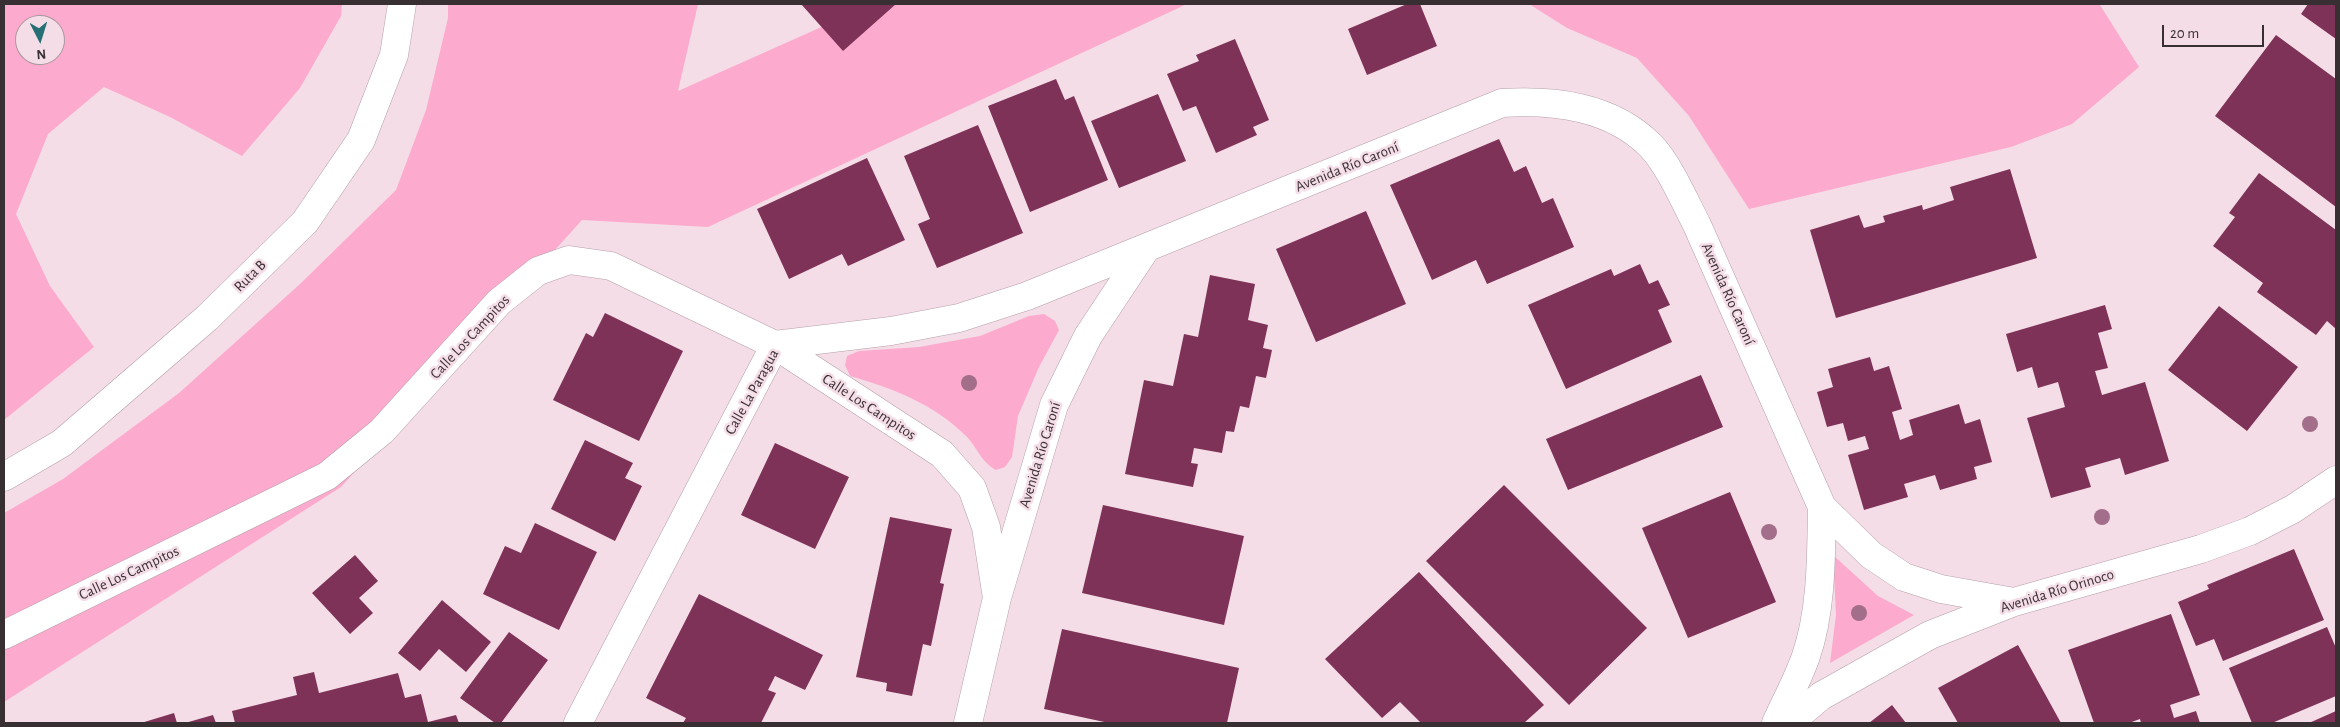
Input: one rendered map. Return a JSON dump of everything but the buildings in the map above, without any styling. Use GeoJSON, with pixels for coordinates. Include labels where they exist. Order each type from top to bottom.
{"type":"FeatureCollection","features":[{"type":"Feature","properties":{"kind":"street","name":"Ruta B"},"geometry":{"type":"LineString","coordinates":[[4,477],[69,437],[207,318],[305,222],[361,140],[394,55],[402,4]]}},
{"type":"Feature","properties":{"kind":"street","name":"Avenida Río Caroní"},"geometry":{"type":"LineString","coordinates":[[968,723],[997,598],[1054,406],[1088,336],[1145,250],[1502,103],[1540,102],[1564,104],[1593,110],[1619,122],[1651,147],[1675,183],[1701,234],[1822,507],[1870,555],[1904,576],[1941,589],[2014,602]]}},
{"type":"Feature","properties":{"kind":"street","name":"Calle La Paragua"},"geometry":{"type":"LineString","coordinates":[[578,723],[775,345],[891,331],[959,318],[1027,296],[1145,250]]}},
{"type":"Feature","properties":{"kind":"street","name":"Calle Los Campitos"},"geometry":{"type":"LineString","coordinates":[[4,635],[327,476],[382,432],[499,302],[538,271],[569,260],[611,266],[775,345],[942,454],[972,488],[986,527],[997,598]]}},
{"type":"Feature","properties":{"kind":"street","name":"Avenida Río Orinoco"},"geometry":{"type":"LineString","coordinates":[[1789,723],[1821,696],[1869,667],[1930,635],[2014,602],[2201,550],[2250,530],[2293,509],[2336,480]]}},
{"type":"Feature","properties":{"kind":"street","name":"Avenida Río Caroní"},"geometry":{"type":"LineString","coordinates":[[1776,723],[1808,647],[1817,604],[1822,507]]}},
{"type":"Feature","properties":{"kind":"shaded area"},"geometry":{"type":"Polygon","coordinates":[[[4,4],[342,4],[341,16],[300,88],[242,156],[170,117],[104,87],[48,134],[16,214],[50,286],[94,347],[4,420],[4,4]]]}},
{"type":"Feature","properties":{"kind":"shaded area"},"geometry":{"type":"Polygon","coordinates":[[[448,4],[698,4],[678,91],[873,4],[1187,4],[708,227],[582,220],[341,487],[4,702],[4,513],[63,479],[179,393],[300,284],[396,190],[426,110],[448,18],[448,4]]]}},
{"type":"Feature","properties":{"kind":"shaded area"},"geometry":{"type":"Polygon","coordinates":[[[1529,4],[2100,5],[2139,67],[2072,124],[2011,147],[1749,209],[1689,116],[1637,58],[1567,28],[1529,4]]]}},
{"type":"Feature","properties":{"kind":"shaded area"},"geometry":{"type":"Polygon","coordinates":[[[1044,314],[1055,321],[1059,330],[1039,367],[1018,416],[1012,457],[1005,467],[996,470],[983,459],[966,436],[940,415],[912,398],[850,376],[845,365],[847,356],[859,351],[919,347],[980,336],[1029,316],[1044,314]]]}},
{"type":"Feature","properties":{"kind":"shaded area"},"geometry":{"type":"Polygon","coordinates":[[[1833,555],[1878,596],[1914,615],[1830,663],[1836,615],[1833,555]]]}}]}
